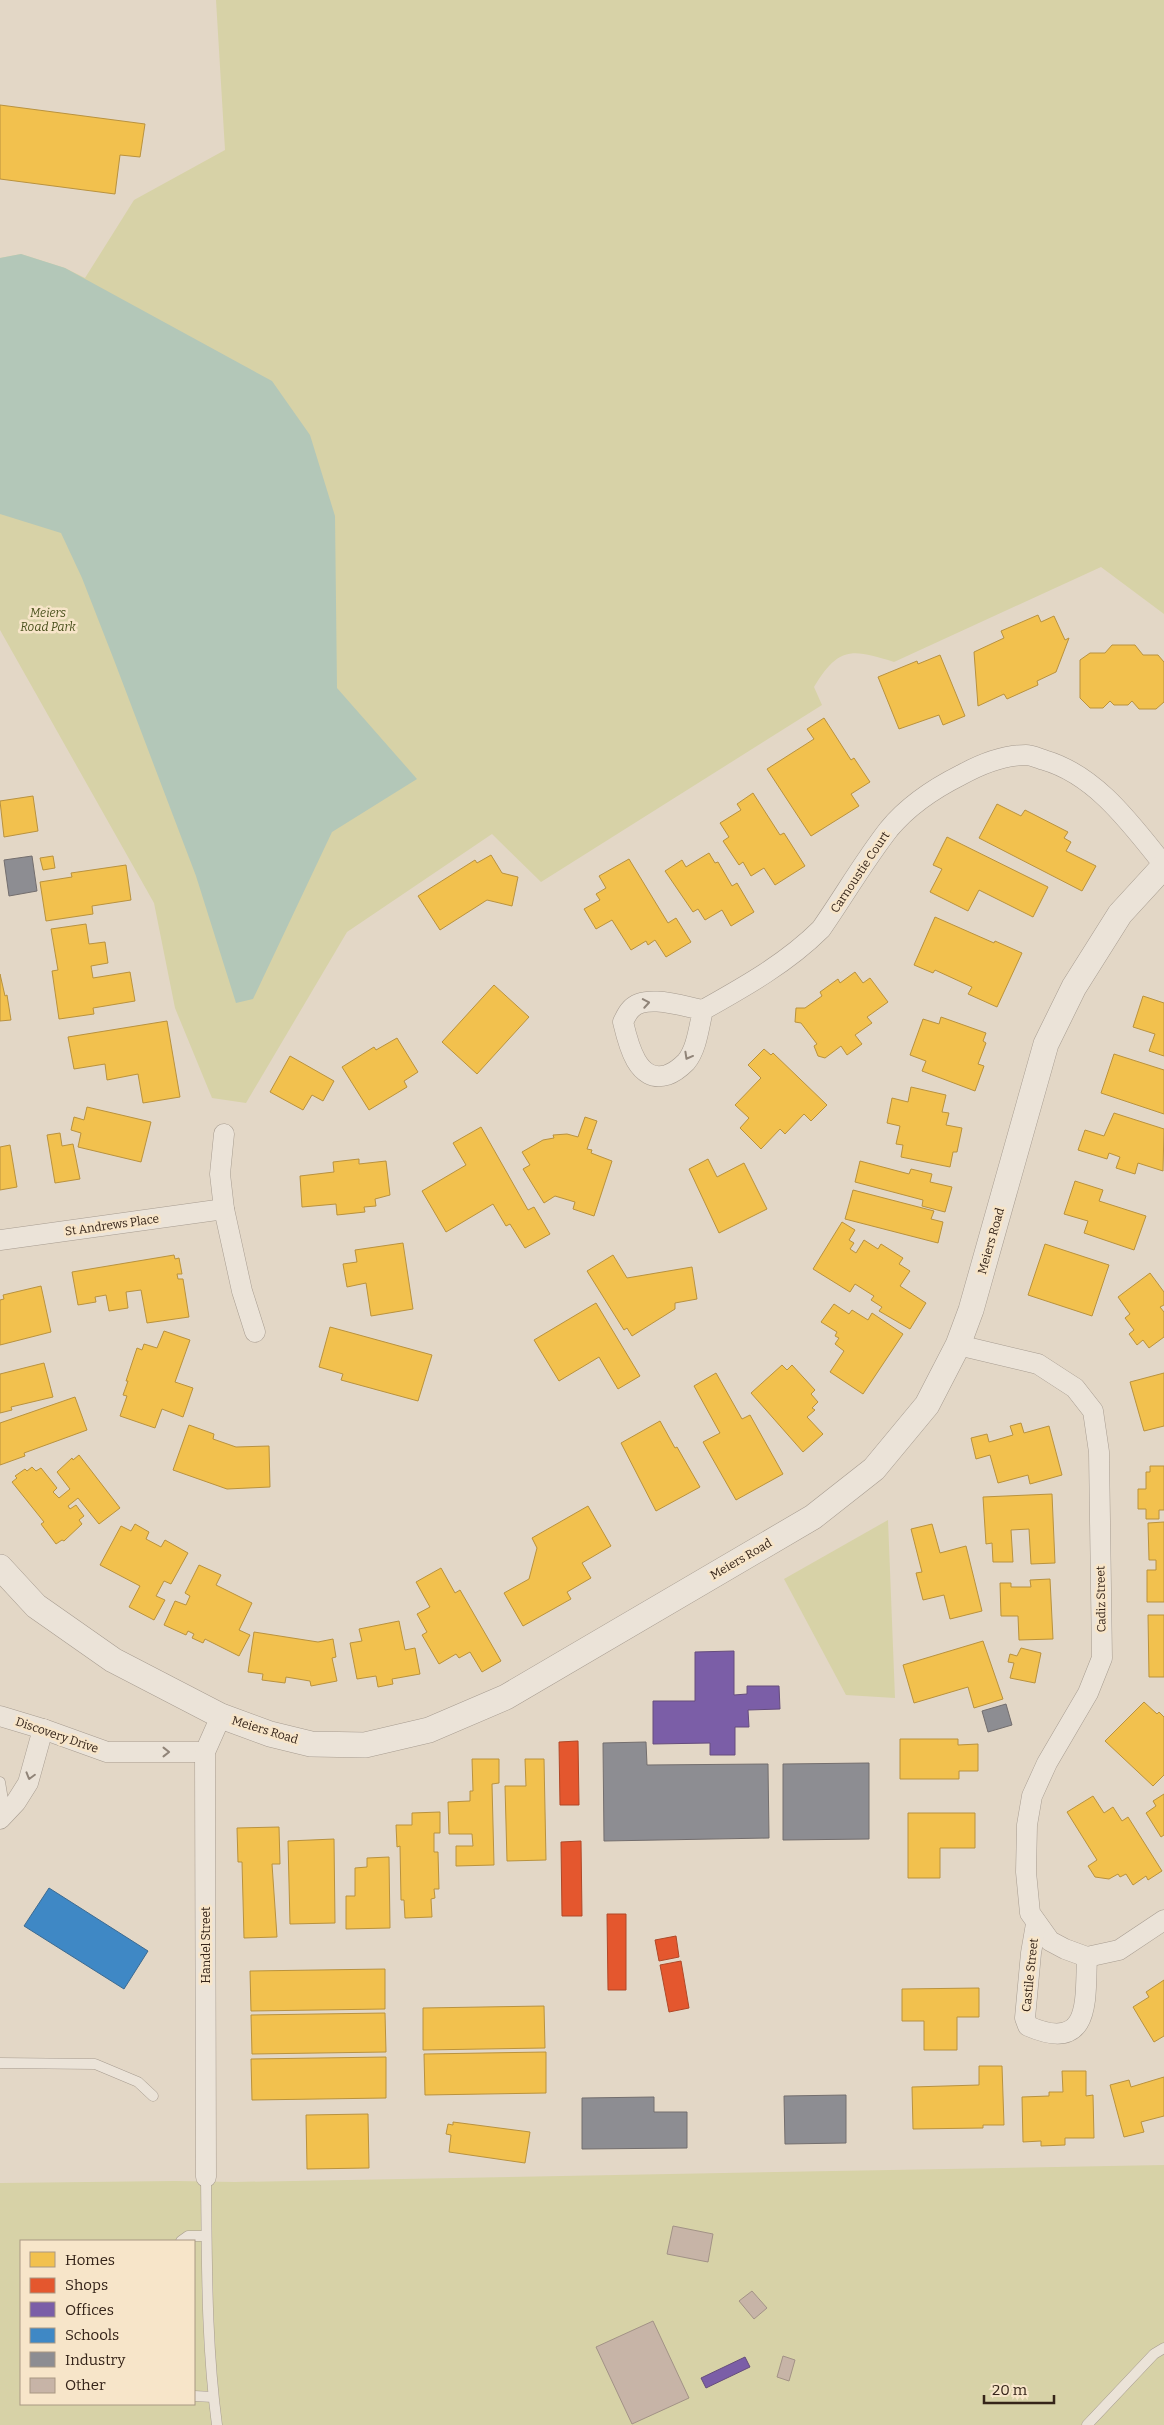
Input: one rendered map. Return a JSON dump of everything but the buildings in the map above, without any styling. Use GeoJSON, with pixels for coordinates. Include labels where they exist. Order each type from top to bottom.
{"type":"FeatureCollection","features":[{"type":"Feature","properties":{"kind":"street","name":"Carnoustie Court"},"geometry":{"type":"LineString","coordinates":[[703,1010],[772,969],[807,943],[821,929],[890,828],[918,802],[945,783],[975,767],[1000,758],[1027,755],[1061,765],[1092,785],[1117,808],[1164,866]]}},
{"type":"Feature","properties":{"kind":"street","name":"Meiers Road"},"geometry":{"type":"LineString","coordinates":[[0,1567],[36,1606],[113,1660],[221,1716],[270,1734],[311,1744],[365,1745],[429,1730],[506,1697],[813,1517],[874,1469],[927,1405],[958,1345],[972,1310],[1046,1044],[1074,987],[1120,914],[1164,866]]}},
{"type":"Feature","properties":{"kind":"street"},"geometry":{"type":"LineString","coordinates":[[224,1134],[220,1174],[224,1209],[242,1291],[255,1332]]}},
{"type":"Feature","properties":{"kind":"street","name":"St Andrews Place"},"geometry":{"type":"LineString","coordinates":[[0,1240],[224,1209]]}},
{"type":"Feature","properties":{"kind":"street","name":"Cadiz Street"},"geometry":{"type":"LineString","coordinates":[[958,1345],[1038,1364],[1075,1388],[1093,1412],[1099,1452],[1102,1658],[1088,1694],[1047,1764],[1032,1796],[1028,1825],[1026,1872],[1030,1913],[1036,1924]]}},
{"type":"Feature","properties":{"kind":"street","name":"Discovery Drive"},"geometry":{"type":"LineString","coordinates":[[0,1716],[107,1752],[205,1752]]}},
{"type":"Feature","properties":{"kind":"street","name":"Handel Street"},"geometry":{"type":"LineString","coordinates":[[206,2177],[205,1752],[221,1716]]}},
{"type":"Feature","properties":{"kind":"street"},"geometry":{"type":"LineString","coordinates":[[3,1816],[16,1802],[28,1783],[42,1729]]}},
{"type":"Feature","properties":{"kind":"street"},"geometry":{"type":"LineString","coordinates":[[1087,1957],[1119,1950],[1164,1920]]}},
{"type":"Feature","properties":{"kind":"street","name":"Castile Street"},"geometry":{"type":"LineString","coordinates":[[1036,1924],[1050,1941],[1065,1950],[1087,1957],[1085,2009],[1079,2023],[1064,2032],[1052,2033],[1028,2026],[1024,2018],[1036,1924]]}},
{"type":"Feature","properties":{"kind":"lane"},"geometry":{"type":"LineString","coordinates":[[0,1782],[3,1816]]}},
{"type":"Feature","properties":{"kind":"lane"},"geometry":{"type":"LineString","coordinates":[[0,2063],[95,2064],[138,2082],[152,2096]]}},
{"type":"Feature","properties":{"kind":"lane"},"geometry":{"type":"LineString","coordinates":[[206,2177],[207,2318],[217,2425]]}},
{"type":"Feature","properties":{"kind":"lane"},"geometry":{"type":"LineString","coordinates":[[182,2240],[188,2236],[206,2236]]}},
{"type":"Feature","properties":{"kind":"lane"},"geometry":{"type":"LineString","coordinates":[[1087,2425],[1154,2354],[1164,2348]]}},
{"type":"Feature","properties":{"kind":"lane"},"geometry":{"type":"LineString","coordinates":[[195,2396],[213,2397]]}},
{"type":"Feature","properties":{"kind":"green space","name":"Meiers Road Park"},"geometry":{"type":"Polygon","coordinates":[[[216,0],[1164,0],[1164,614],[1101,567],[894,662],[857,653],[839,658],[831,664],[814,687],[822,705],[541,882],[492,834],[347,932],[246,1103],[212,1098],[175,1008],[154,903],[0,630],[0,258],[21,254],[65,268],[85,278],[134,200],[225,150],[216,0]]]}},
{"type":"Feature","properties":{"kind":"green space"},"geometry":{"type":"Polygon","coordinates":[[[888,1520],[895,1698],[846,1695],[784,1579],[888,1520]]]}},
{"type":"Feature","properties":{"kind":"green space"},"geometry":{"type":"Polygon","coordinates":[[[1164,2165],[1164,2425],[0,2425],[0,2183],[235,2182],[1164,2165]]]}},
{"type":"Feature","properties":{"kind":"shaded area"},"geometry":{"type":"Polygon","coordinates":[[[21,254],[65,268],[272,381],[310,435],[335,516],[337,688],[417,779],[332,832],[253,999],[236,1003],[196,876],[82,578],[61,533],[0,514],[0,258],[21,254]]]}}]}
